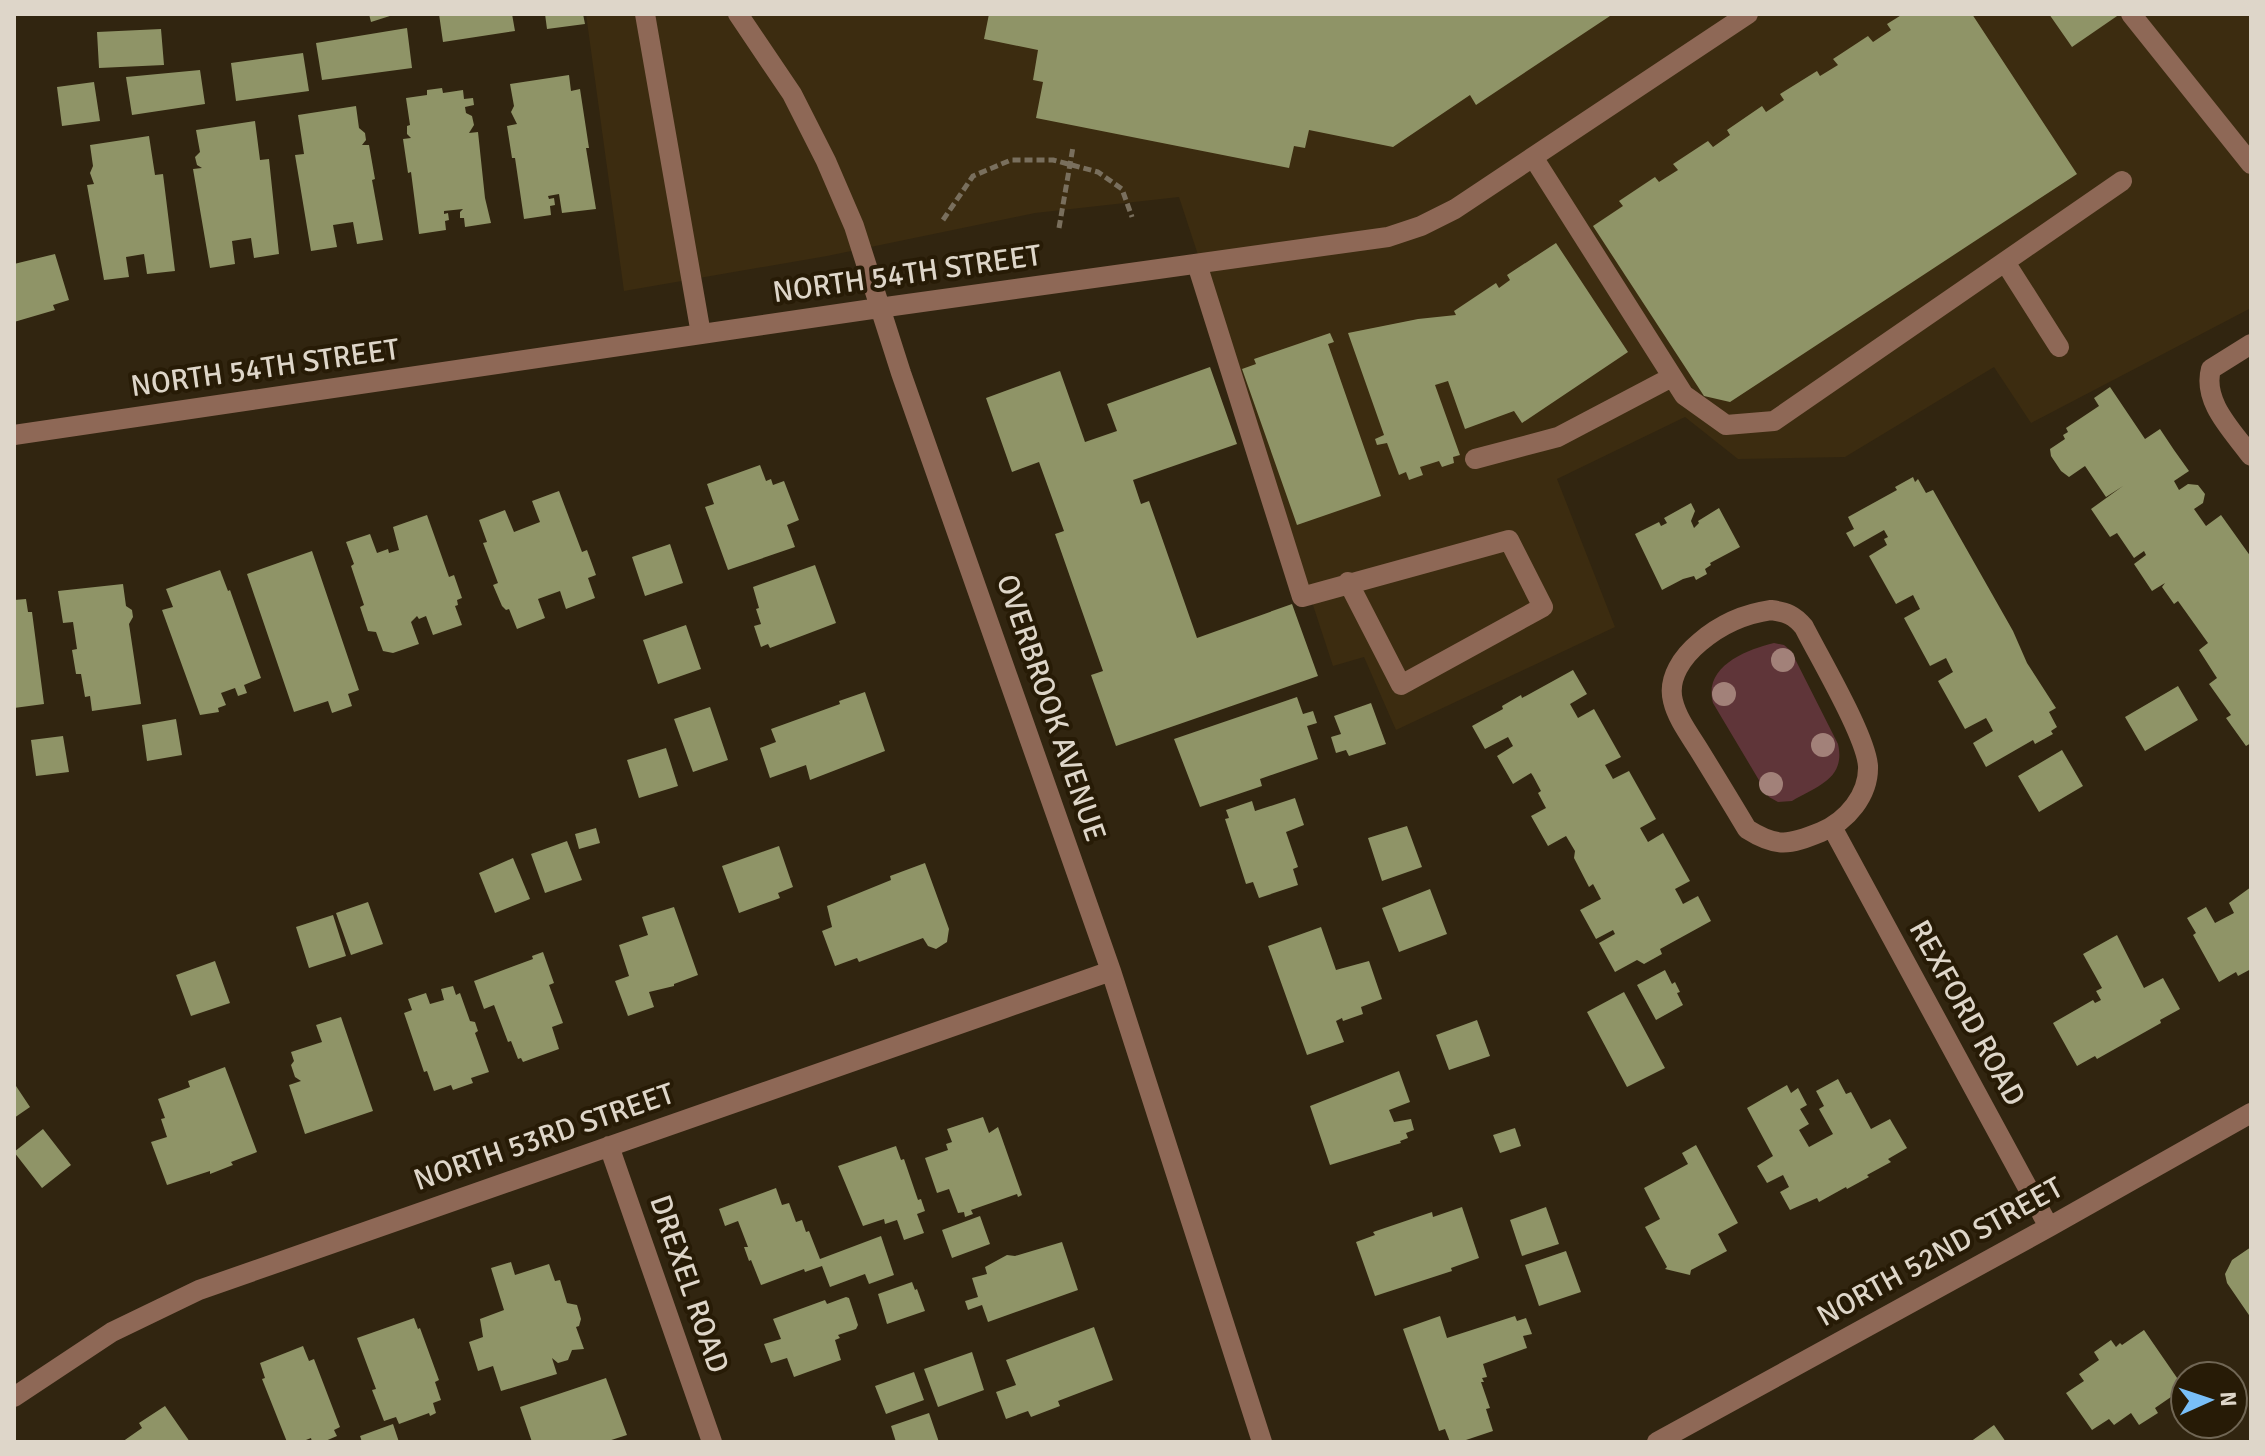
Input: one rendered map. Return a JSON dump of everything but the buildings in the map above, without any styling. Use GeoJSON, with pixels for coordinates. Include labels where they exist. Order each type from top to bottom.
{"type":"FeatureCollection","features":[{"type":"Feature","properties":{"kind":"street"},"geometry":{"type":"LineString","coordinates":[[645,14],[701,334]]}},
{"type":"Feature","properties":{"kind":"street","name":"OVERBROOK AVENUE"},"geometry":{"type":"LineString","coordinates":[[738,14],[792,94],[854,226],[879,308],[1111,971],[1262,1442]]}},
{"type":"Feature","properties":{"kind":"street","name":"NORTH 54TH STREET"},"geometry":{"type":"LineString","coordinates":[[14,435],[879,308],[1372,240],[1404,232],[1455,209],[1748,14]]}},
{"type":"Feature","properties":{"kind":"street"},"geometry":{"type":"LineString","coordinates":[[2131,14],[2251,164]]}},
{"type":"Feature","properties":{"kind":"street"},"geometry":{"type":"LineString","coordinates":[[1533,157],[1684,395],[1726,425],[1774,421],[2122,181]]}},
{"type":"Feature","properties":{"kind":"street"},"geometry":{"type":"LineString","coordinates":[[2005,262],[2059,347]]}},
{"type":"Feature","properties":{"kind":"street"},"geometry":{"type":"LineString","coordinates":[[1197,264],[1302,597],[1348,582],[1509,540],[1543,607],[1401,685],[1348,582]]}},
{"type":"Feature","properties":{"kind":"street"},"geometry":{"type":"LineString","coordinates":[[2251,344],[2211,369],[2208,381],[2211,399],[2251,456]]}},
{"type":"Feature","properties":{"kind":"street"},"geometry":{"type":"LineString","coordinates":[[1475,459],[1558,437],[1672,377]]}},
{"type":"Feature","properties":{"kind":"street"},"geometry":{"type":"LineString","coordinates":[[1771,610],[1797,618],[1804,627],[1862,743],[1868,765],[1866,785],[1859,801],[1832,827],[1795,842],[1779,843],[1747,829],[1681,721],[1672,700],[1672,684],[1677,669],[1688,652],[1718,627],[1754,612],[1771,610]]}},
{"type":"Feature","properties":{"kind":"street","name":"REXFORD ROAD"},"geometry":{"type":"LineString","coordinates":[[1832,827],[2049,1227]]}},
{"type":"Feature","properties":{"kind":"street","name":"NORTH 53RD STREET"},"geometry":{"type":"LineString","coordinates":[[14,1397],[112,1332],[199,1290],[1111,971]]}},
{"type":"Feature","properties":{"kind":"street","name":"NORTH 52ND STREET"},"geometry":{"type":"LineString","coordinates":[[1657,1442],[2251,1113]]}},
{"type":"Feature","properties":{"kind":"street","name":"DREXEL ROAD"},"geometry":{"type":"LineString","coordinates":[[609,1146],[712,1442]]}},
{"type":"Feature","properties":{"kind":"path"},"geometry":{"type":"LineString","coordinates":[[1059,228],[1073,147]]}},
{"type":"Feature","properties":{"kind":"path"},"geometry":{"type":"LineString","coordinates":[[943,220],[973,176],[1011,160],[1053,160],[1098,172],[1122,189],[1132,217]]}},
{"type":"Feature","properties":{"kind":"shaded area"},"geometry":{"type":"Polygon","coordinates":[[[586,14],[2251,14],[2251,308],[2031,423],[1994,367],[1845,457],[1738,459],[1685,417],[1557,479],[1615,627],[1396,730],[1364,657],[1333,666],[1179,197],[1035,213],[827,256],[624,291],[586,14]]]}},
{"type":"Feature","properties":{"kind":"shaded area"},"geometry":{"type":"Polygon","coordinates":[[[1774,643],[1784,645],[1791,651],[1838,744],[1839,756],[1834,773],[1820,786],[1792,801],[1778,802],[1769,797],[1713,703],[1712,690],[1714,679],[1729,662],[1751,650],[1774,643]]]}}]}
